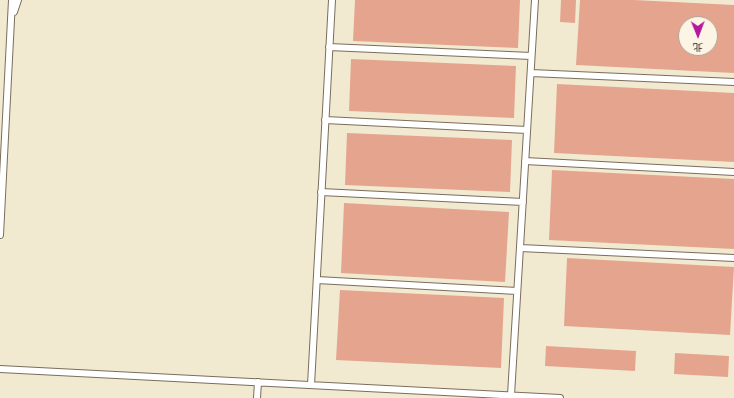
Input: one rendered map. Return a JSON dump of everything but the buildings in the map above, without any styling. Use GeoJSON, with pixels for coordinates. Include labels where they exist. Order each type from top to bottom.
{"type":"FeatureCollection","features":[{"type":"Feature","properties":{"kind":"lane"},"geometry":{"type":"LineString","coordinates":[[0,235],[12,0]]}},
{"type":"Feature","properties":{"kind":"lane"},"geometry":{"type":"LineString","coordinates":[[11,21],[18,0]]}},
{"type":"Feature","properties":{"kind":"lane"},"geometry":{"type":"LineString","coordinates":[[311,385],[332,0]]}},
{"type":"Feature","properties":{"kind":"lane"},"geometry":{"type":"LineString","coordinates":[[511,395],[535,0]]}},
{"type":"Feature","properties":{"kind":"lane"},"geometry":{"type":"LineString","coordinates":[[329,47],[532,56]]}},
{"type":"Feature","properties":{"kind":"lane"},"geometry":{"type":"LineString","coordinates":[[530,73],[734,82]]}},
{"type":"Feature","properties":{"kind":"lane"},"geometry":{"type":"LineString","coordinates":[[325,120],[527,130]]}},
{"type":"Feature","properties":{"kind":"lane"},"geometry":{"type":"LineString","coordinates":[[525,161],[734,172]]}},
{"type":"Feature","properties":{"kind":"lane"},"geometry":{"type":"LineString","coordinates":[[321,192],[522,202]]}},
{"type":"Feature","properties":{"kind":"lane"},"geometry":{"type":"LineString","coordinates":[[520,248],[734,258]]}},
{"type":"Feature","properties":{"kind":"lane"},"geometry":{"type":"LineString","coordinates":[[317,280],[517,291]]}},
{"type":"Feature","properties":{"kind":"lane"},"geometry":{"type":"LineString","coordinates":[[0,369],[560,398]]}},
{"type":"Feature","properties":{"kind":"lane"},"geometry":{"type":"LineString","coordinates":[[257,398],[258,382]]}}]}
